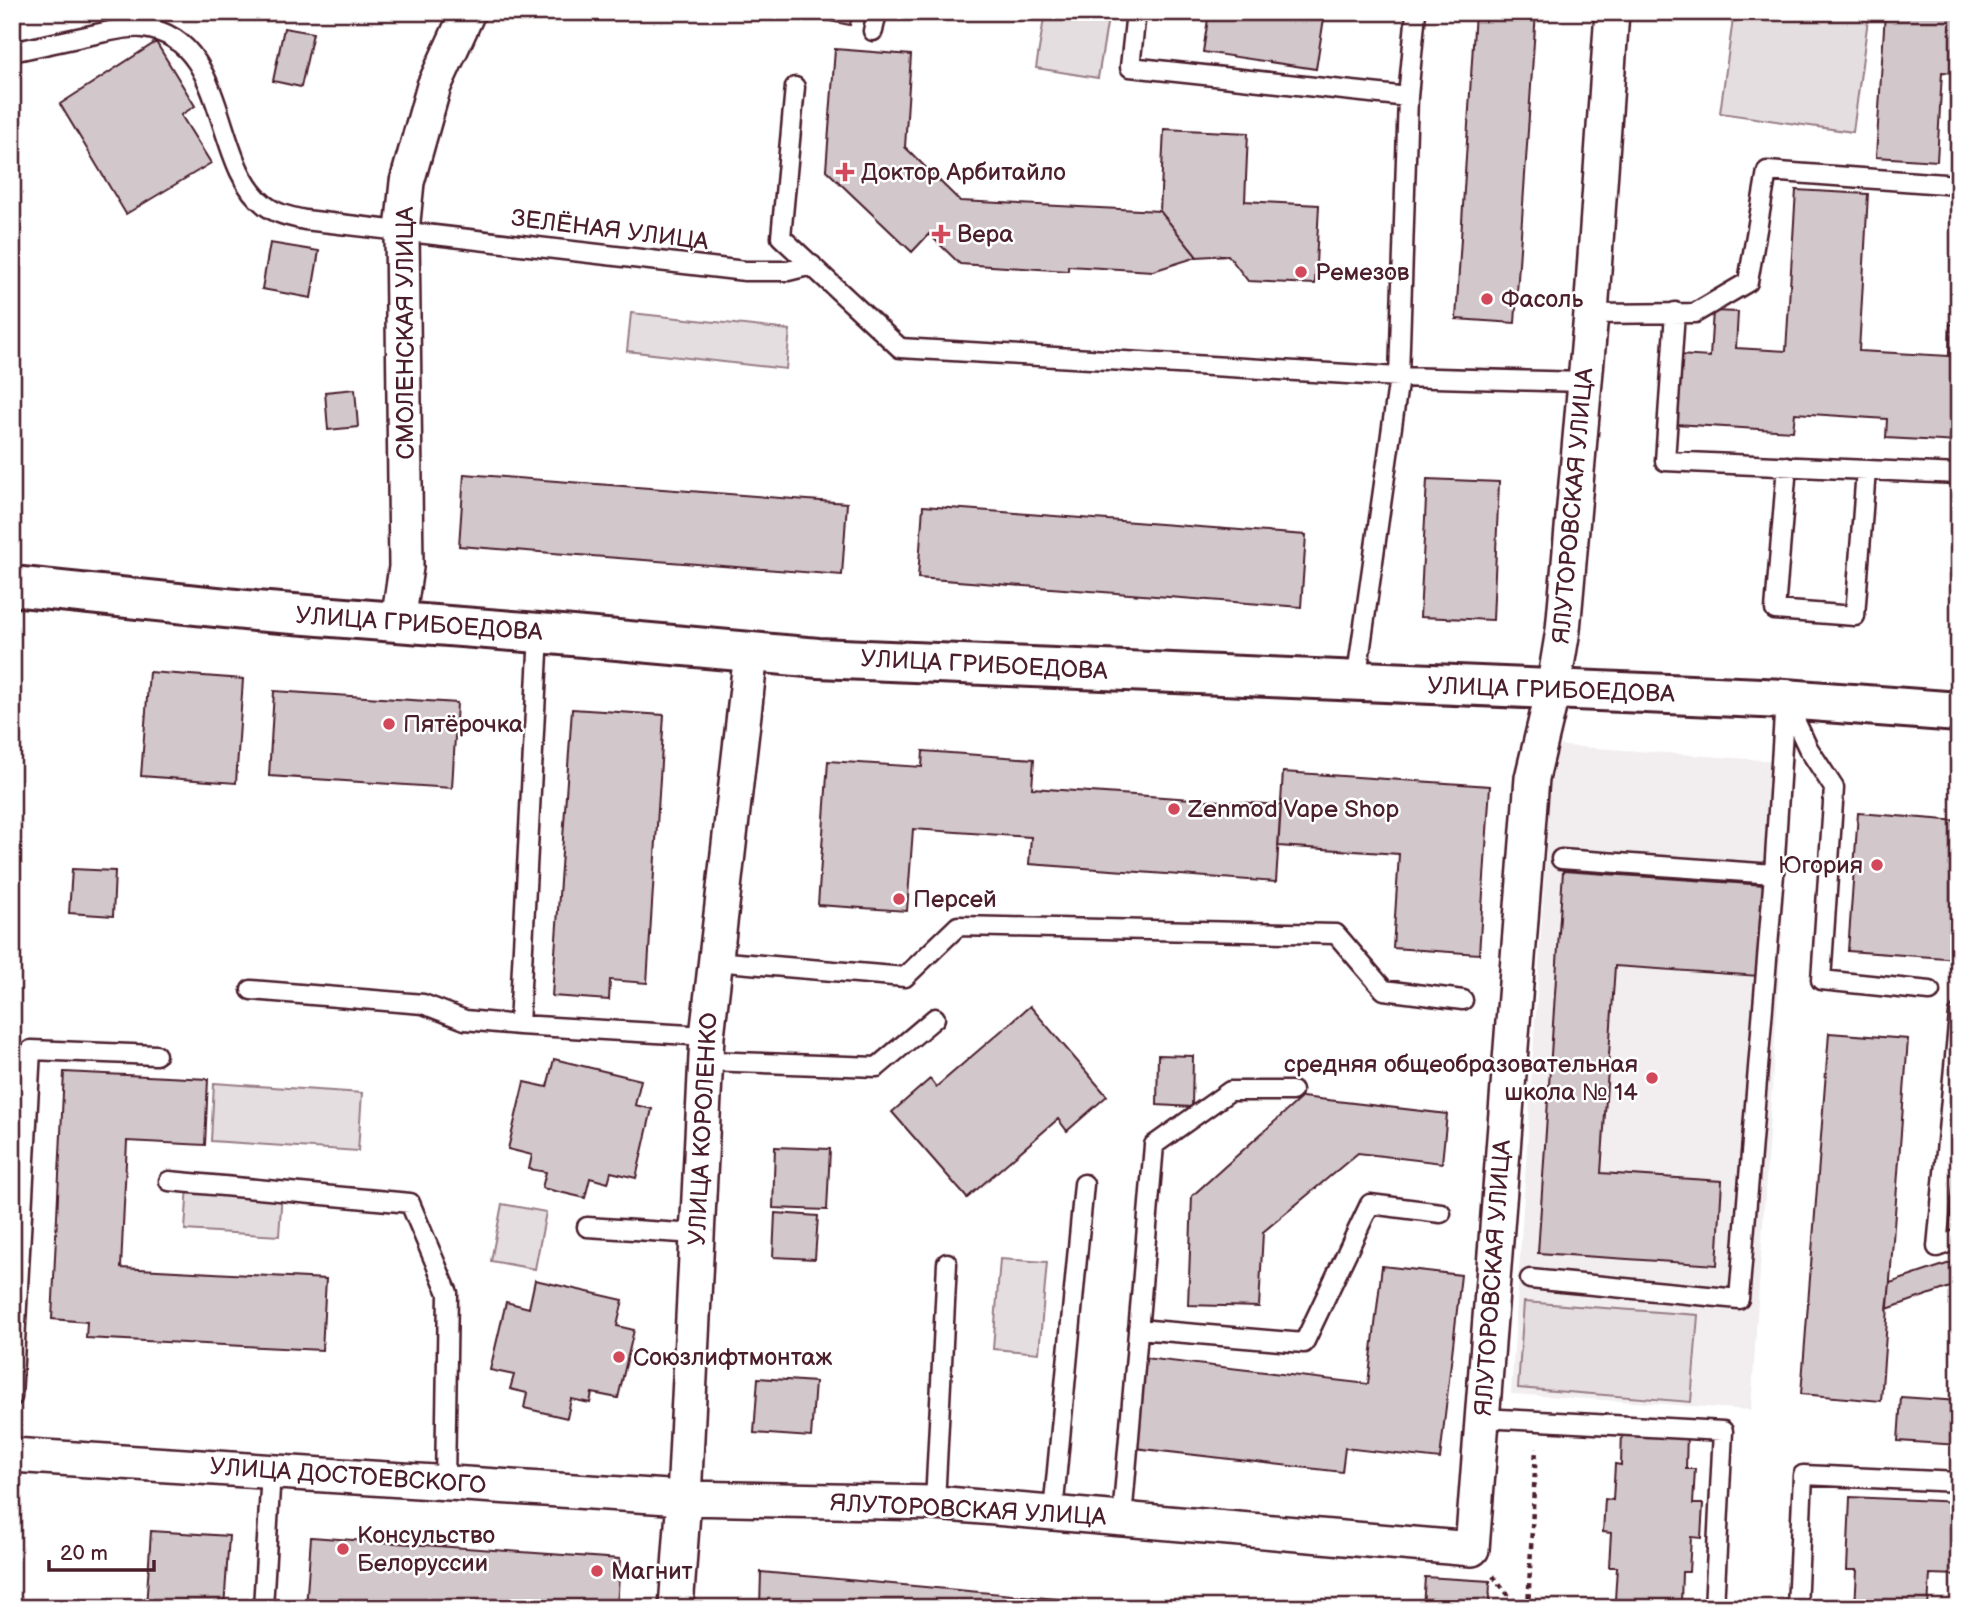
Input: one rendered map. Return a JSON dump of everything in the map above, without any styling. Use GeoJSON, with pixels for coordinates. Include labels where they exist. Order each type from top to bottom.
{"type":"FeatureCollection","features":[{"type":"Feature","properties":{"kind":"street","name":"СМОЛЕНСКАЯ УЛИЦА"},"geometry":{"type":"LineString","coordinates":[[398,622],[406,567],[402,231],[407,182],[434,86],[468,12]]}},
{"type":"Feature","properties":{"kind":"street","name":"ЯЛУТОРОВСКАЯ УЛИЦА"},"geometry":{"type":"LineString","coordinates":[[684,1498],[935,1503],[1472,1549],[1532,778],[1553,690],[1563,630],[1591,314],[1612,12]]}},
{"type":"Feature","properties":{"kind":"street","name":"УЛИЦА ГРИБОЕДОВА"},"geometry":{"type":"LineString","coordinates":[[12,586],[255,611],[751,653],[1785,699],[1959,712]]}},
{"type":"Feature","properties":{"kind":"street","name":"УЛИЦА КОРОЛЕНКО"},"geometry":{"type":"LineString","coordinates":[[676,1608],[706,1049],[751,653]]}},
{"type":"Feature","properties":{"kind":"street","name":"УЛИЦА ДОСТОЕВСКОГО"},"geometry":{"type":"LineString","coordinates":[[12,1455],[684,1498]]}},
{"type":"Feature","properties":{"kind":"lane"},"geometry":{"type":"LineString","coordinates":[[873,32],[877,12]]}},
{"type":"Feature","properties":{"kind":"lane"},"geometry":{"type":"LineString","coordinates":[[1136,12],[1130,67],[1408,96]]}},
{"type":"Feature","properties":{"kind":"lane"},"geometry":{"type":"LineString","coordinates":[[1356,682],[1399,377],[1408,96],[1416,12]]}},
{"type":"Feature","properties":{"kind":"lane","name":"ЗЕЛЁНАЯ УЛИЦА"},"geometry":{"type":"LineString","coordinates":[[12,52],[119,29],[142,27],[159,31],[174,39],[200,67],[241,174],[251,192],[265,205],[285,216],[746,271],[788,271],[812,265]]}},
{"type":"Feature","properties":{"kind":"lane"},"geometry":{"type":"LineString","coordinates":[[795,86],[781,237],[900,348],[1399,377],[1585,382]]}},
{"type":"Feature","properties":{"kind":"lane"},"geometry":{"type":"LineString","coordinates":[[1591,314],[1695,313],[1748,282],[1767,171],[1958,185],[1959,178]]}},
{"type":"Feature","properties":{"kind":"lane"},"geometry":{"type":"LineString","coordinates":[[1675,312],[1665,461],[1959,474]]}},
{"type":"Feature","properties":{"kind":"lane"},"geometry":{"type":"LineString","coordinates":[[1787,466],[1775,610],[1855,616],[1866,470]]}},
{"type":"Feature","properties":{"kind":"lane"},"geometry":{"type":"LineString","coordinates":[[519,1025],[539,633]]}},
{"type":"Feature","properties":{"kind":"lane"},"geometry":{"type":"LineString","coordinates":[[1530,1279],[1739,1299],[1774,874],[1785,699]]}},
{"type":"Feature","properties":{"kind":"lane"},"geometry":{"type":"LineString","coordinates":[[1785,699],[1808,748],[1834,788],[1821,980],[1930,991]]}},
{"type":"Feature","properties":{"kind":"lane"},"geometry":{"type":"LineString","coordinates":[[1561,859],[1774,874]]}},
{"type":"Feature","properties":{"kind":"lane"},"geometry":{"type":"LineString","coordinates":[[714,961],[905,977],[958,926],[1336,934],[1384,990],[1463,1000]]}},
{"type":"Feature","properties":{"kind":"lane"},"geometry":{"type":"LineString","coordinates":[[251,990],[423,1004],[465,1020],[877,1067],[935,1018]]}},
{"type":"Feature","properties":{"kind":"lane"},"geometry":{"type":"LineString","coordinates":[[1959,1014],[1937,1247],[1959,1239]]}},
{"type":"Feature","properties":{"kind":"lane"},"geometry":{"type":"LineString","coordinates":[[12,1397],[19,1165],[31,1050],[156,1055]]}},
{"type":"Feature","properties":{"kind":"lane"},"geometry":{"type":"LineString","coordinates":[[1122,1519],[1154,1145],[1230,1091],[1292,1091]]}},
{"type":"Feature","properties":{"kind":"lane"},"geometry":{"type":"LineString","coordinates":[[169,1181],[410,1203],[447,1293],[445,1482]]}},
{"type":"Feature","properties":{"kind":"lane"},"geometry":{"type":"LineString","coordinates":[[1053,1513],[1084,1184]]}},
{"type":"Feature","properties":{"kind":"lane"},"geometry":{"type":"LineString","coordinates":[[1138,1329],[1304,1343],[1370,1204],[1441,1213]]}},
{"type":"Feature","properties":{"kind":"lane"},"geometry":{"type":"LineString","coordinates":[[587,1227],[697,1234]]}},
{"type":"Feature","properties":{"kind":"lane"},"geometry":{"type":"LineString","coordinates":[[935,1503],[947,1263]]}},
{"type":"Feature","properties":{"kind":"lane"},"geometry":{"type":"LineString","coordinates":[[1482,1419],[1723,1430],[1714,1608]]}},
{"type":"Feature","properties":{"kind":"lane"},"geometry":{"type":"LineString","coordinates":[[262,1608],[271,1471]]}},
{"type":"Feature","properties":{"kind":"lane"},"geometry":{"type":"LineString","coordinates":[[1797,1608],[1803,1475],[1959,1482]]}},
{"type":"Feature","properties":{"kind":"path"},"geometry":{"type":"LineString","coordinates":[[1528,1608],[1537,1421]]}},
{"type":"Feature","properties":{"kind":"path"},"geometry":{"type":"LineString","coordinates":[[1472,1549],[1519,1608]]}},
{"type":"Feature","properties":{"kind":"shaded area"},"geometry":{"type":"Polygon","coordinates":[[[1045,12],[1109,12],[1098,78],[1036,68],[1045,12]]]}},
{"type":"Feature","properties":{"kind":"shaded area"},"geometry":{"type":"Polygon","coordinates":[[[1734,12],[1869,12],[1853,132],[1720,113],[1734,12]]]}},
{"type":"Feature","properties":{"kind":"shaded area"},"geometry":{"type":"Polygon","coordinates":[[[631,313],[790,330],[786,369],[627,351],[631,313]]]}},
{"type":"Feature","properties":{"kind":"shaded area","name":"средняя общеобразовательная школа № 14"},"geometry":{"type":"Polygon","coordinates":[[[1553,745],[1793,762],[1751,1410],[1511,1394],[1553,745]]]}},
{"type":"Feature","properties":{"kind":"shaded area"},"geometry":{"type":"Polygon","coordinates":[[[214,1083],[362,1093],[358,1151],[211,1141],[214,1083]]]}},
{"type":"Feature","properties":{"kind":"shaded area"},"geometry":{"type":"Polygon","coordinates":[[[188,1185],[282,1192],[279,1236],[185,1230],[188,1185]]]}},
{"type":"Feature","properties":{"kind":"shaded area"},"geometry":{"type":"Polygon","coordinates":[[[502,1204],[546,1212],[535,1269],[491,1261],[502,1204]]]}},
{"type":"Feature","properties":{"kind":"shaded area"},"geometry":{"type":"Polygon","coordinates":[[[1000,1259],[1047,1262],[1039,1353],[993,1349],[1000,1259]]]}},
{"type":"Feature","properties":{"kind":"shaded area"},"geometry":{"type":"Polygon","coordinates":[[[1524,1302],[1698,1315],[1691,1402],[1518,1388],[1524,1302]]]}},
{"type":"Feature","properties":{"kind":"building"},"geometry":{"type":"Polygon","coordinates":[[[816,12],[853,12],[850,25],[815,18],[816,12]]]}},
{"type":"Feature","properties":{"kind":"building"},"geometry":{"type":"Polygon","coordinates":[[[1209,12],[1325,12],[1316,69],[1203,52],[1209,12]]]}},
{"type":"Feature","properties":{"kind":"building"},"geometry":{"type":"Polygon","coordinates":[[[1475,12],[1536,12],[1515,323],[1456,319],[1475,12]]]}},
{"type":"Feature","properties":{"kind":"building"},"geometry":{"type":"Polygon","coordinates":[[[1885,12],[1946,12],[1959,15],[1959,73],[1942,72],[1937,161],[1876,157],[1885,12]]]}},
{"type":"Feature","properties":{"kind":"building"},"geometry":{"type":"Polygon","coordinates":[[[284,28],[313,33],[301,87],[273,81],[284,28]]]}},
{"type":"Feature","properties":{"kind":"building"},"geometry":{"type":"Polygon","coordinates":[[[156,42],[195,106],[181,115],[211,163],[126,214],[60,104],[156,42]]]}},
{"type":"Feature","properties":{"kind":"building"},"geometry":{"type":"Polygon","coordinates":[[[835,49],[911,55],[905,147],[960,201],[1160,211],[1197,257],[1153,271],[1068,266],[1068,271],[960,264],[929,234],[912,252],[826,170],[835,49]]]}},
{"type":"Feature","properties":{"kind":"building"},"geometry":{"type":"Polygon","coordinates":[[[1164,129],[1248,133],[1245,201],[1319,205],[1315,284],[1248,281],[1228,255],[1197,257],[1160,211],[1164,129]]]}},
{"type":"Feature","properties":{"kind":"building"},"geometry":{"type":"Polygon","coordinates":[[[1796,190],[1868,194],[1859,351],[1949,356],[1950,324],[1959,325],[1959,442],[1886,438],[1887,419],[1795,413],[1793,431],[1675,424],[1679,355],[1710,357],[1713,311],[1738,312],[1736,348],[1786,351],[1796,190]]]}},
{"type":"Feature","properties":{"kind":"building"},"geometry":{"type":"Polygon","coordinates":[[[270,243],[319,251],[311,298],[262,289],[270,243]]]}},
{"type":"Feature","properties":{"kind":"building"},"geometry":{"type":"Polygon","coordinates":[[[355,389],[358,427],[328,430],[325,392],[355,389]]]}},
{"type":"Feature","properties":{"kind":"building"},"geometry":{"type":"Polygon","coordinates":[[[464,474],[847,503],[842,575],[459,546],[464,474]]]}},
{"type":"Feature","properties":{"kind":"building"},"geometry":{"type":"Polygon","coordinates":[[[1427,479],[1499,482],[1493,620],[1420,617],[1427,479]]]}},
{"type":"Feature","properties":{"kind":"building"},"geometry":{"type":"Polygon","coordinates":[[[923,506],[1306,535],[1301,607],[918,578],[923,506]]]}},
{"type":"Feature","properties":{"kind":"building"},"geometry":{"type":"Polygon","coordinates":[[[149,672],[243,679],[236,783],[141,776],[149,672]]]}},
{"type":"Feature","properties":{"kind":"building"},"geometry":{"type":"Polygon","coordinates":[[[274,691],[457,703],[452,788],[269,776],[274,691]]]}},
{"type":"Feature","properties":{"kind":"building"},"geometry":{"type":"Polygon","coordinates":[[[572,709],[664,715],[647,983],[610,980],[609,1000],[552,996],[572,709]]]}},
{"type":"Feature","properties":{"kind":"building"},"geometry":{"type":"Polygon","coordinates":[[[923,751],[1034,759],[1032,788],[1281,805],[1276,882],[1029,864],[1031,837],[913,829],[907,911],[818,905],[828,761],[922,767],[923,751]]]}},
{"type":"Feature","properties":{"kind":"building"},"geometry":{"type":"Polygon","coordinates":[[[1283,772],[1490,786],[1479,954],[1393,948],[1399,854],[1278,846],[1283,772]]]}},
{"type":"Feature","properties":{"kind":"building"},"geometry":{"type":"Polygon","coordinates":[[[1858,813],[1959,821],[1959,959],[1848,951],[1858,813]]]}},
{"type":"Feature","properties":{"kind":"building"},"geometry":{"type":"Polygon","coordinates":[[[72,869],[115,871],[113,916],[69,913],[72,869]]]}},
{"type":"Feature","properties":{"kind":"building"},"geometry":{"type":"Polygon","coordinates":[[[1563,871],[1765,885],[1759,976],[1615,966],[1601,1173],[1722,1181],[1717,1265],[1538,1253],[1563,871]]]}},
{"type":"Feature","properties":{"kind":"building"},"geometry":{"type":"Polygon","coordinates":[[[1030,1006],[1107,1096],[1067,1131],[1058,1119],[967,1198],[892,1112],[930,1079],[936,1087],[1030,1006]]]}},
{"type":"Feature","properties":{"kind":"building"},"geometry":{"type":"Polygon","coordinates":[[[1829,1033],[1908,1039],[1881,1401],[1801,1394],[1829,1033]]]}},
{"type":"Feature","properties":{"kind":"building"},"geometry":{"type":"Polygon","coordinates":[[[1158,1055],[1193,1056],[1192,1107],[1157,1105],[1158,1055]]]}},
{"type":"Feature","properties":{"kind":"building"},"geometry":{"type":"Polygon","coordinates":[[[554,1059],[641,1080],[635,1105],[652,1109],[636,1178],[611,1172],[608,1183],[590,1178],[585,1198],[542,1188],[546,1172],[529,1169],[532,1155],[508,1149],[524,1082],[547,1087],[554,1059]]]}},
{"type":"Feature","properties":{"kind":"building"},"geometry":{"type":"Polygon","coordinates":[[[64,1072],[208,1079],[205,1145],[127,1141],[121,1268],[326,1279],[322,1350],[86,1338],[87,1322],[52,1319],[64,1072]]]}},
{"type":"Feature","properties":{"kind":"building"},"geometry":{"type":"Polygon","coordinates":[[[1302,1097],[1447,1114],[1442,1163],[1358,1153],[1263,1232],[1259,1307],[1188,1305],[1192,1196],[1302,1097]]]}},
{"type":"Feature","properties":{"kind":"building"},"geometry":{"type":"Polygon","coordinates":[[[775,1147],[830,1149],[827,1210],[773,1208],[775,1147]]]}},
{"type":"Feature","properties":{"kind":"building"},"geometry":{"type":"Polygon","coordinates":[[[775,1213],[818,1216],[815,1259],[773,1257],[775,1213]]]}},
{"type":"Feature","properties":{"kind":"building"},"geometry":{"type":"Polygon","coordinates":[[[1959,1260],[1959,1284],[1887,1309],[1890,1283],[1959,1260]]]}},
{"type":"Feature","properties":{"kind":"building"},"geometry":{"type":"Polygon","coordinates":[[[1382,1266],[1461,1275],[1440,1459],[1345,1448],[1342,1472],[1135,1448],[1145,1358],[1368,1384],[1382,1266]]]}},
{"type":"Feature","properties":{"kind":"building"},"geometry":{"type":"Polygon","coordinates":[[[535,1280],[623,1300],[617,1326],[634,1330],[618,1398],[592,1393],[590,1403],[571,1399],[567,1418],[524,1408],[527,1393],[510,1389],[514,1375],[490,1370],[506,1302],[529,1308],[535,1280]]]}},
{"type":"Feature","properties":{"kind":"building"},"geometry":{"type":"Polygon","coordinates":[[[758,1378],[815,1382],[811,1437],[754,1433],[758,1378]]]}},
{"type":"Feature","properties":{"kind":"building"},"geometry":{"type":"Polygon","coordinates":[[[1901,1397],[1959,1401],[1959,1445],[1898,1441],[1901,1397]]]}},
{"type":"Feature","properties":{"kind":"building"},"geometry":{"type":"Polygon","coordinates":[[[1622,1430],[1687,1432],[1686,1469],[1695,1469],[1693,1504],[1703,1504],[1701,1538],[1691,1537],[1689,1572],[1682,1572],[1681,1603],[1615,1600],[1617,1567],[1609,1567],[1611,1533],[1603,1532],[1605,1499],[1613,1500],[1615,1464],[1621,1465],[1622,1430]]]}},
{"type":"Feature","properties":{"kind":"building"},"geometry":{"type":"Polygon","coordinates":[[[1850,1497],[1959,1502],[1959,1575],[1930,1574],[1928,1608],[1855,1608],[1857,1570],[1847,1570],[1850,1497]]]}},
{"type":"Feature","properties":{"kind":"building"},"geometry":{"type":"Polygon","coordinates":[[[151,1531],[229,1536],[224,1608],[146,1608],[151,1531]]]}},
{"type":"Feature","properties":{"kind":"building"},"geometry":{"type":"Polygon","coordinates":[[[311,1537],[620,1559],[617,1608],[306,1608],[311,1537]]]}},
{"type":"Feature","properties":{"kind":"building"},"geometry":{"type":"Polygon","coordinates":[[[761,1572],[1155,1608],[760,1608],[761,1572]]]}},
{"type":"Feature","properties":{"kind":"building"},"geometry":{"type":"Polygon","coordinates":[[[1425,1577],[1490,1581],[1489,1608],[1423,1608],[1425,1577]]]}},
{"type":"Feature","properties":{"kind":"place","name":"Доктор Арбитайло"},"geometry":{"type":"Point","coordinates":[845,172]}},
{"type":"Feature","properties":{"kind":"place","name":"Вера"},"geometry":{"type":"Point","coordinates":[941,234]}},
{"type":"Feature","properties":{"kind":"place","name":"Ремезов"},"geometry":{"type":"Point","coordinates":[1301,272]}},
{"type":"Feature","properties":{"kind":"place","name":"Фасоль"},"geometry":{"type":"Point","coordinates":[1487,299]}},
{"type":"Feature","properties":{"kind":"place","name":"Пятёрочка"},"geometry":{"type":"Point","coordinates":[389,724]}},
{"type":"Feature","properties":{"kind":"place","name":"Zenmod Vape Shop"},"geometry":{"type":"Point","coordinates":[1174,809]}},
{"type":"Feature","properties":{"kind":"place","name":"Югория"},"geometry":{"type":"Point","coordinates":[1877,865]}},
{"type":"Feature","properties":{"kind":"place","name":"Персей"},"geometry":{"type":"Point","coordinates":[899,899]}},
{"type":"Feature","properties":{"kind":"place","name":"средняя общеобразовательная школа № 14"},"geometry":{"type":"Point","coordinates":[1652,1078]}},
{"type":"Feature","properties":{"kind":"place","name":"Союзлифтмонтаж"},"geometry":{"type":"Point","coordinates":[619,1357]}},
{"type":"Feature","properties":{"kind":"place","name":"Консульство Белоруссии"},"geometry":{"type":"Point","coordinates":[343,1549]}},
{"type":"Feature","properties":{"kind":"place","name":"Магнит"},"geometry":{"type":"Point","coordinates":[597,1571]}}]}
